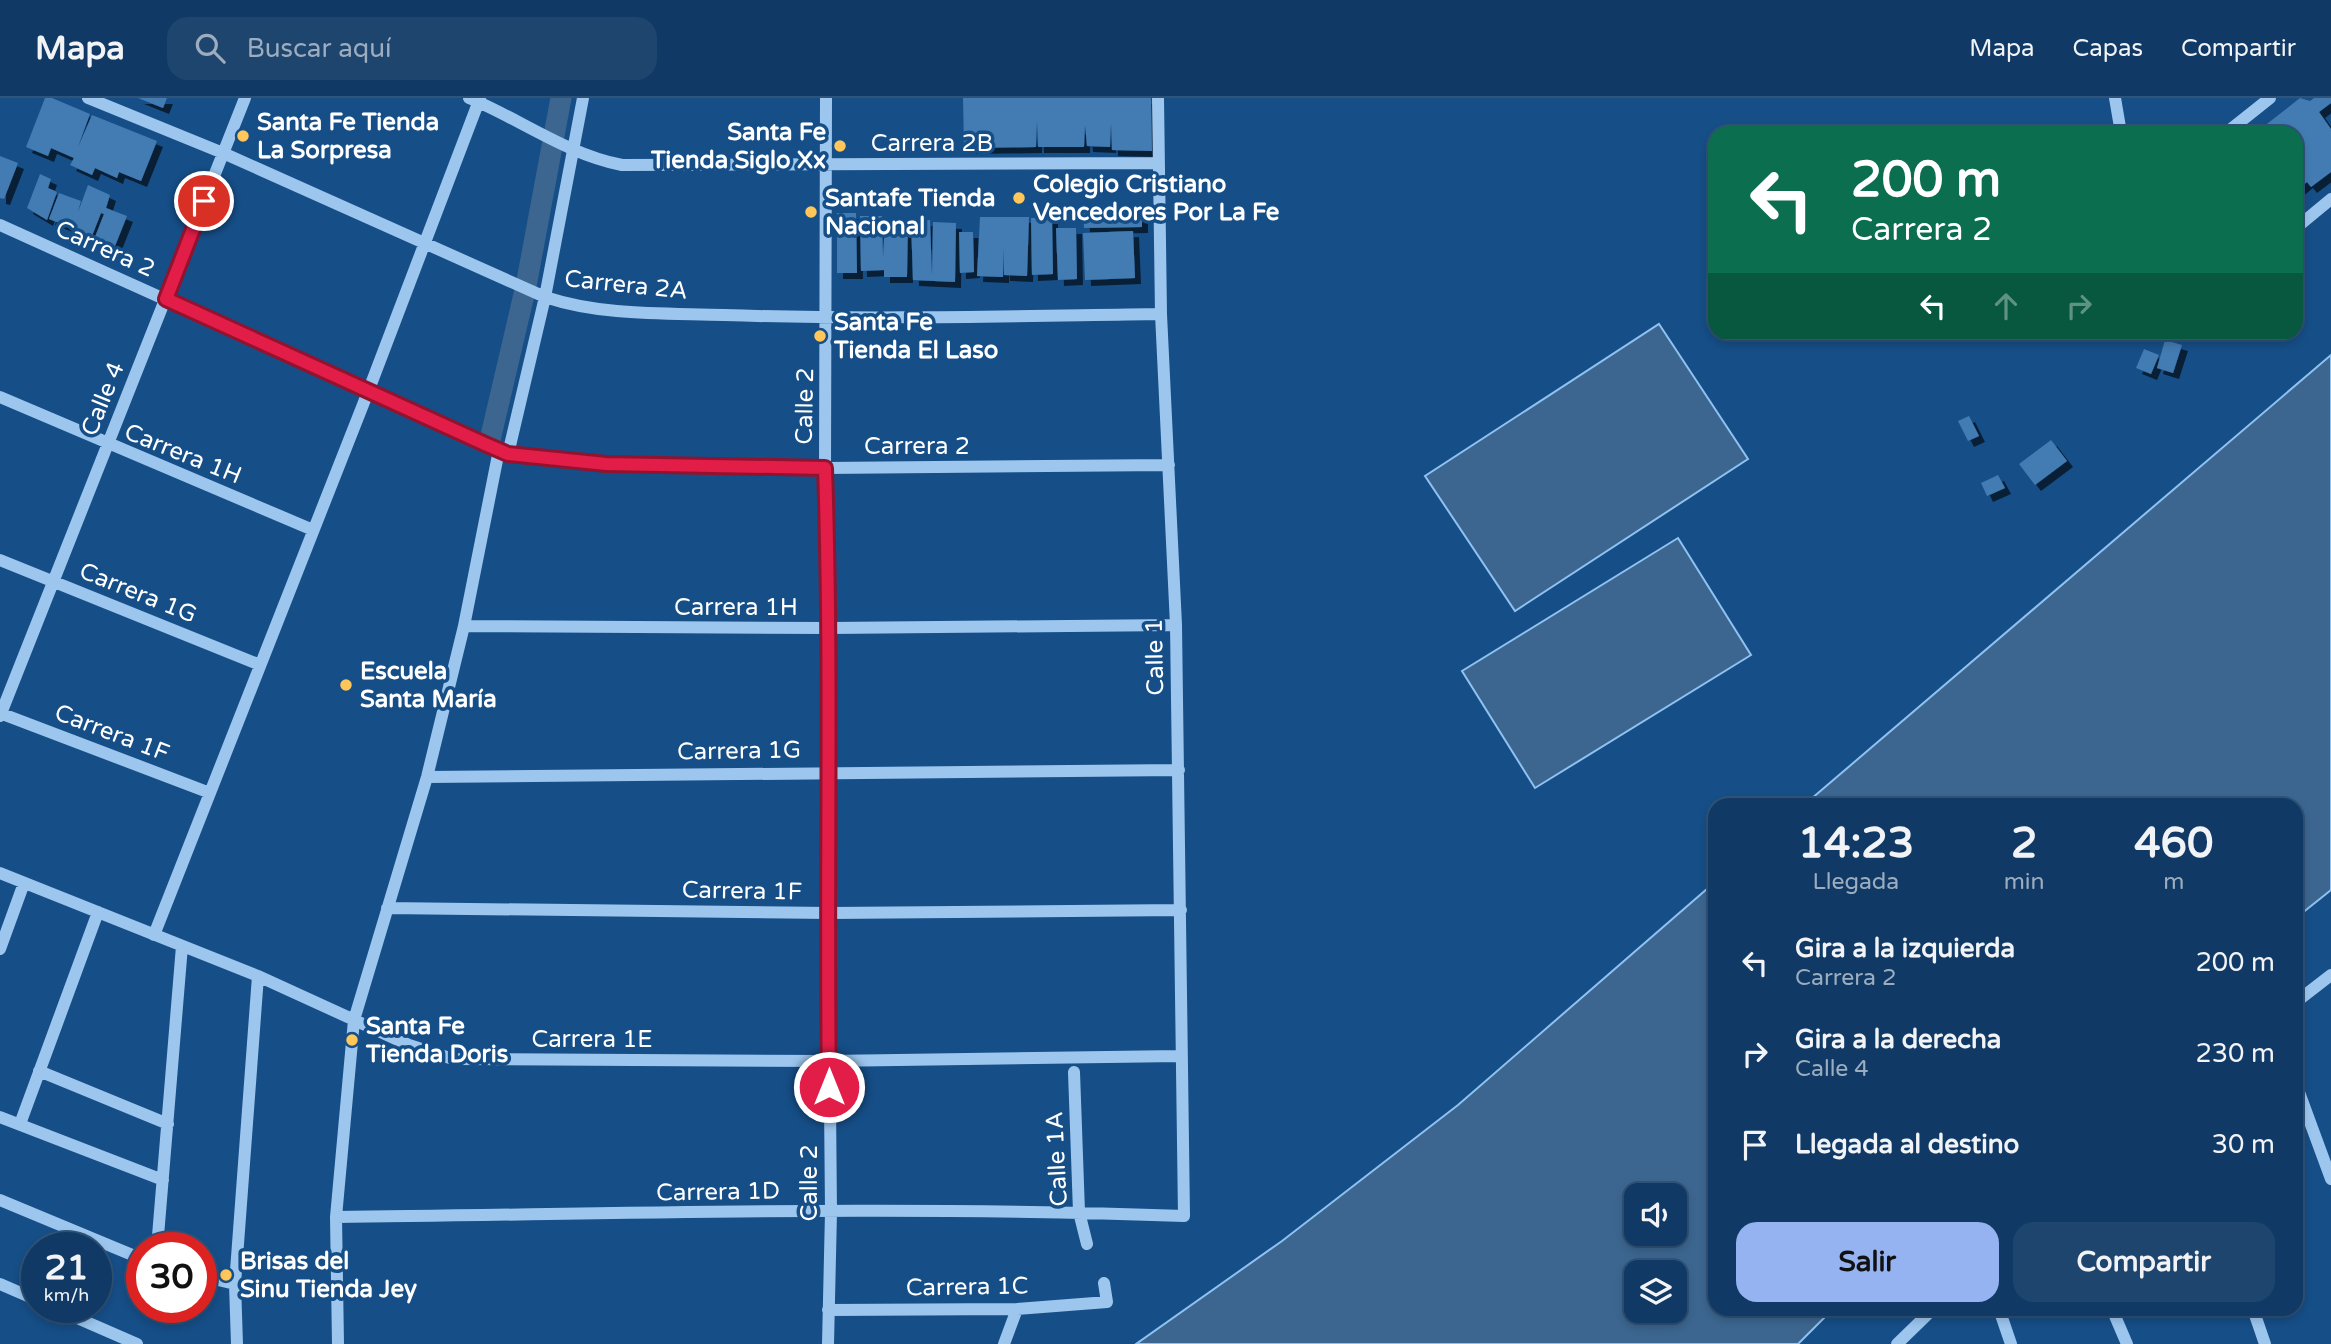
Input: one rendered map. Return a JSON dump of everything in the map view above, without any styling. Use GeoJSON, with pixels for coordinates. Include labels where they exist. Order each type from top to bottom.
{"type":"FeatureCollection","features":[{"type":"Feature","properties":{"kind":"street","name":"Carrera 2A"},"geometry":{"type":"LineString","coordinates":[[88,98],[223,153],[424,240],[541,295],[570,305],[623,311],[828,318],[1160,314]]}},
{"type":"Feature","properties":{"kind":"street","name":"Calle 4"},"geometry":{"type":"LineString","coordinates":[[0,714],[245,98]]}},
{"type":"Feature","properties":{"kind":"street"},"geometry":{"type":"LineString","coordinates":[[338,1344],[336,1217],[354,1020],[427,776],[541,295],[583,98]]}},
{"type":"Feature","properties":{"kind":"street","name":"Calle 2"},"geometry":{"type":"LineString","coordinates":[[826,98],[828,318],[825,468],[830,628],[827,771],[831,1212],[828,1344]]}},
{"type":"Feature","properties":{"kind":"street","name":"Calle 1"},"geometry":{"type":"LineString","coordinates":[[1158,98],[1160,314],[1169,466],[1179,769],[1179,1056],[1184,1216]]}},
{"type":"Feature","properties":{"kind":"street"},"geometry":{"type":"LineString","coordinates":[[2115,98],[2120,126]]}},
{"type":"Feature","properties":{"kind":"street"},"geometry":{"type":"LineString","coordinates":[[2235,126],[2270,98]]}},
{"type":"Feature","properties":{"kind":"street"},"geometry":{"type":"LineString","coordinates":[[154,935],[368,392],[475,99]]}},
{"type":"Feature","properties":{"kind":"street","name":"Carrera 2B"},"geometry":{"type":"LineString","coordinates":[[475,99],[536,132],[597,160],[622,165],[1158,163]]}},
{"type":"Feature","properties":{"kind":"street"},"geometry":{"type":"LineString","coordinates":[[2303,222],[2331,199]]}},
{"type":"Feature","properties":{"kind":"street","name":"Carrera 2"},"geometry":{"type":"LineString","coordinates":[[0,225],[503,452],[606,464],[825,468],[1169,466]]}},
{"type":"Feature","properties":{"kind":"street","name":"Carrera 1H"},"geometry":{"type":"LineString","coordinates":[[0,397],[107,445],[313,530]]}},
{"type":"Feature","properties":{"kind":"street","name":"Carrera 1G"},"geometry":{"type":"LineString","coordinates":[[0,560],[260,664]]}},
{"type":"Feature","properties":{"kind":"street","name":"Carrera 1H"},"geometry":{"type":"LineString","coordinates":[[464,626],[830,628],[1175,625]]}},
{"type":"Feature","properties":{"kind":"street","name":"Carrera 1F"},"geometry":{"type":"LineString","coordinates":[[0,714],[209,793]]}},
{"type":"Feature","properties":{"kind":"street","name":"Carrera 1G"},"geometry":{"type":"LineString","coordinates":[[427,776],[1179,769]]}},
{"type":"Feature","properties":{"kind":"street","name":"Carrera 1E"},"geometry":{"type":"LineString","coordinates":[[0,873],[258,976],[409,1045],[453,1059],[828,1061],[1179,1056]]}},
{"type":"Feature","properties":{"kind":"street"},"geometry":{"type":"LineString","coordinates":[[0,949],[24,883]]}},
{"type":"Feature","properties":{"kind":"street","name":"Carrera 1F"},"geometry":{"type":"LineString","coordinates":[[387,908],[830,913],[1181,911]]}},
{"type":"Feature","properties":{"kind":"street"},"geometry":{"type":"LineString","coordinates":[[20,1124],[98,912]]}},
{"type":"Feature","properties":{"kind":"street"},"geometry":{"type":"LineString","coordinates":[[158,1232],[182,946]]}},
{"type":"Feature","properties":{"kind":"street"},"geometry":{"type":"LineString","coordinates":[[237,1344],[236,1284],[258,976]]}},
{"type":"Feature","properties":{"kind":"street"},"geometry":{"type":"LineString","coordinates":[[2303,997],[2327,978]]}},
{"type":"Feature","properties":{"kind":"street"},"geometry":{"type":"LineString","coordinates":[[39,1071],[168,1124]]}},
{"type":"Feature","properties":{"kind":"street","name":"Calle 1A"},"geometry":{"type":"LineString","coordinates":[[1074,1072],[1079,1212],[1087,1244]]}},
{"type":"Feature","properties":{"kind":"street"},"geometry":{"type":"LineString","coordinates":[[2303,1103],[2331,1179]]}},
{"type":"Feature","properties":{"kind":"street"},"geometry":{"type":"LineString","coordinates":[[0,1117],[163,1180]]}},
{"type":"Feature","properties":{"kind":"street"},"geometry":{"type":"LineString","coordinates":[[0,1200],[126,1252]]}},
{"type":"Feature","properties":{"kind":"street","name":"Carrera 1D"},"geometry":{"type":"LineString","coordinates":[[336,1217],[831,1212],[1079,1212],[1184,1216]]}},
{"type":"Feature","properties":{"kind":"street"},"geometry":{"type":"LineString","coordinates":[[217,1280],[236,1284]]}},
{"type":"Feature","properties":{"kind":"street","name":"Carrera 1C"},"geometry":{"type":"LineString","coordinates":[[828,1310],[1017,1309],[1107,1302],[1104,1283]]}},
{"type":"Feature","properties":{"kind":"street"},"geometry":{"type":"LineString","coordinates":[[0,1284],[21,1293]]}},
{"type":"Feature","properties":{"kind":"street"},"geometry":{"type":"LineString","coordinates":[[1004,1344],[1017,1309]]}},
{"type":"Feature","properties":{"kind":"street"},"geometry":{"type":"LineString","coordinates":[[1897,1344],[1926,1316]]}},
{"type":"Feature","properties":{"kind":"street"},"geometry":{"type":"LineString","coordinates":[[2001,1316],[2011,1344]]}},
{"type":"Feature","properties":{"kind":"street"},"geometry":{"type":"LineString","coordinates":[[2115,1316],[2127,1344]]}},
{"type":"Feature","properties":{"kind":"street"},"geometry":{"type":"LineString","coordinates":[[2255,1316],[2265,1344]]}},
{"type":"Feature","properties":{"kind":"street"},"geometry":{"type":"LineString","coordinates":[[89,1323],[137,1344]]}},
{"type":"Feature","properties":{"kind":"water"},"geometry":{"type":"Polygon","coordinates":[[[1659,324],[1748,459],[1515,611],[1425,476],[1659,324]]]}},
{"type":"Feature","properties":{"kind":"water"},"geometry":{"type":"Polygon","coordinates":[[[2331,355],[2331,890],[2303,912],[2303,798],[1812,798],[2331,355]]]}},
{"type":"Feature","properties":{"kind":"water"},"geometry":{"type":"Polygon","coordinates":[[[1678,538],[1751,655],[1535,788],[1462,671],[1678,538]]]}},
{"type":"Feature","properties":{"kind":"water"},"geometry":{"type":"Polygon","coordinates":[[[1708,888],[1708,1316],[1826,1316],[1798,1344],[1136,1344],[1282,1241],[1458,1105],[1708,888]]]}},
{"type":"Feature","properties":{"kind":"building"},"geometry":{"type":"Polygon","coordinates":[[[45,98],[52,98],[90,114],[78,147],[92,115],[157,141],[141,181],[119,172],[117,178],[95,168],[92,175],[70,165],[74,158],[51,148],[48,156],[26,147],[45,98]]]}},
{"type":"Feature","properties":{"kind":"building"},"geometry":{"type":"Polygon","coordinates":[[[138,98],[167,98],[163,108],[138,98]]]}},
{"type":"Feature","properties":{"kind":"building"},"geometry":{"type":"Polygon","coordinates":[[[963,98],[1151,98],[1152,151],[1112,150],[1111,123],[1110,147],[1087,146],[1085,125],[1084,147],[1038,147],[1037,121],[1036,147],[964,148],[963,98]]]}},
{"type":"Feature","properties":{"kind":"building"},"geometry":{"type":"Polygon","coordinates":[[[2300,98],[2310,101],[2314,98],[2331,98],[2331,103],[2319,112],[2331,129],[2331,172],[2311,187],[2307,182],[2303,185],[2303,126],[2264,126],[2300,98]]]}},
{"type":"Feature","properties":{"kind":"building"},"geometry":{"type":"Polygon","coordinates":[[[0,156],[18,163],[4,199],[0,198],[0,156]]]}},
{"type":"Feature","properties":{"kind":"building"},"geometry":{"type":"Polygon","coordinates":[[[40,174],[51,179],[48,188],[57,192],[47,220],[27,208],[40,174]]]}},
{"type":"Feature","properties":{"kind":"building"},"geometry":{"type":"Polygon","coordinates":[[[88,185],[110,195],[106,208],[127,216],[115,246],[95,237],[104,214],[101,213],[92,236],[49,219],[59,193],[81,201],[78,212],[88,185]]]}},
{"type":"Feature","properties":{"kind":"building"},"geometry":{"type":"Polygon","coordinates":[[[1142,205],[1142,227],[1084,228],[1083,206],[1142,205]]]}},
{"type":"Feature","properties":{"kind":"building"},"geometry":{"type":"Polygon","coordinates":[[[837,213],[856,213],[857,273],[837,273],[837,213]]]}},
{"type":"Feature","properties":{"kind":"building"},"geometry":{"type":"Polygon","coordinates":[[[860,216],[882,216],[883,257],[885,219],[908,220],[907,277],[884,277],[884,270],[861,271],[860,216]]]}},
{"type":"Feature","properties":{"kind":"building"},"geometry":{"type":"Polygon","coordinates":[[[980,217],[1029,217],[1027,276],[1004,275],[1004,248],[1003,277],[977,276],[980,217]]]}},
{"type":"Feature","properties":{"kind":"building"},"geometry":{"type":"Polygon","coordinates":[[[1031,218],[1052,218],[1053,274],[1032,275],[1031,218]]]}},
{"type":"Feature","properties":{"kind":"building"},"geometry":{"type":"Polygon","coordinates":[[[930,220],[932,276],[933,222],[956,223],[955,282],[913,280],[911,221],[930,220]]]}},
{"type":"Feature","properties":{"kind":"building"},"geometry":{"type":"Polygon","coordinates":[[[1056,228],[1076,228],[1077,279],[1058,280],[1056,228]]]}},
{"type":"Feature","properties":{"kind":"building"},"geometry":{"type":"Polygon","coordinates":[[[1133,231],[1135,278],[1085,280],[1083,233],[1133,231]]]}},
{"type":"Feature","properties":{"kind":"building"},"geometry":{"type":"Polygon","coordinates":[[[959,232],[973,232],[974,272],[960,273],[959,232]]]}},
{"type":"Feature","properties":{"kind":"building"},"geometry":{"type":"Polygon","coordinates":[[[2165,340],[2182,345],[2173,373],[2157,368],[2165,340]]]}},
{"type":"Feature","properties":{"kind":"building"},"geometry":{"type":"Polygon","coordinates":[[[2144,349],[2159,355],[2151,374],[2136,368],[2144,349]]]}},
{"type":"Feature","properties":{"kind":"building"},"geometry":{"type":"Polygon","coordinates":[[[1969,416],[1979,436],[1968,441],[1958,421],[1969,416]]]}},
{"type":"Feature","properties":{"kind":"building"},"geometry":{"type":"Polygon","coordinates":[[[2051,440],[2067,461],[2035,485],[2019,464],[2051,440]]]}},
{"type":"Feature","properties":{"kind":"building"},"geometry":{"type":"Polygon","coordinates":[[[1998,475],[2005,488],[1987,496],[1981,483],[1998,475]]]}},
{"type":"Feature","properties":{"kind":"waterway"},"geometry":{"type":"LineString","coordinates":[[490,440],[526,286],[561,98]]}},
{"type":"Feature","properties":{"kind":"place","name":"Santa Fe Tienda La Sorpresa"},"geometry":{"type":"Point","coordinates":[243,136]}},
{"type":"Feature","properties":{"kind":"place","name":"Santa Fe Tienda Siglo Xx"},"geometry":{"type":"Point","coordinates":[840,146]}},
{"type":"Feature","properties":{"kind":"place","name":"Colegio Cristiano Vencedores Por La Fe"},"geometry":{"type":"Point","coordinates":[1019,198]}},
{"type":"Feature","properties":{"kind":"place","name":"Santafe Tienda Nacional"},"geometry":{"type":"Point","coordinates":[811,212]}},
{"type":"Feature","properties":{"kind":"place","name":"Santa Fe Tienda El Laso"},"geometry":{"type":"Point","coordinates":[820,336]}},
{"type":"Feature","properties":{"kind":"place","name":"Escuela Santa María"},"geometry":{"type":"Point","coordinates":[346,685]}},
{"type":"Feature","properties":{"kind":"place","name":"Santa Fe Tienda Doris"},"geometry":{"type":"Point","coordinates":[352,1040]}},
{"type":"Feature","properties":{"kind":"place","name":"Brisas del Sinu Tienda Jey"},"geometry":{"type":"Point","coordinates":[226,1275]}},
{"type":"Feature","properties":{"kind":"route"},"geometry":{"type":"LineString","coordinates":[[204,201],[166,299],[508,454],[606,464],[825,468],[830,628],[827,771],[830,913],[829,1087]]}}]}
